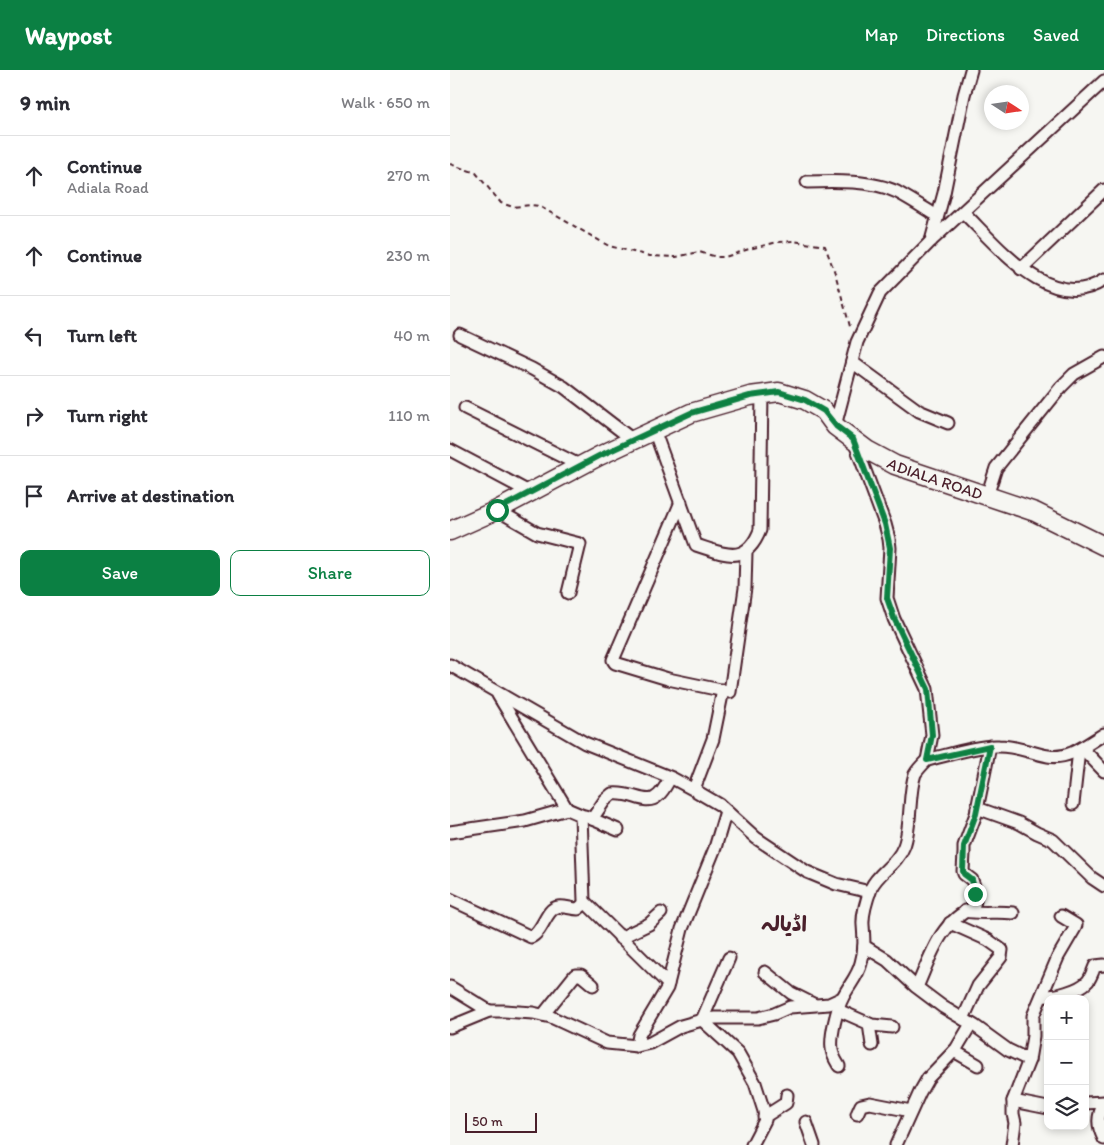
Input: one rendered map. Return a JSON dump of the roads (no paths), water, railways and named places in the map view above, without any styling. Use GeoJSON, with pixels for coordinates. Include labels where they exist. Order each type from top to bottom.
{"type":"FeatureCollection","features":[{"type":"Feature","properties":{"kind":"main road","name":"ADIALA ROAD"},"geometry":{"type":"LineString","coordinates":[[450,531],[532,493],[581,466],[691,413],[750,396],[779,392],[805,400],[824,411],[836,426],[867,450],[895,465],[1034,512],[1104,546]]}},
{"type":"Feature","properties":{"kind":"street"},"geometry":{"type":"LineString","coordinates":[[931,241],[944,193],[971,70]]}},
{"type":"Feature","properties":{"kind":"street"},"geometry":{"type":"LineString","coordinates":[[836,426],[857,342],[880,293],[931,241],[1104,81]]}},
{"type":"Feature","properties":{"kind":"street"},"geometry":{"type":"LineString","coordinates":[[807,182],[855,182],[888,189],[937,216]]}},
{"type":"Feature","properties":{"kind":"street"},"geometry":{"type":"LineString","coordinates":[[1021,269],[1104,190]]}},
{"type":"Feature","properties":{"kind":"street"},"geometry":{"type":"LineString","coordinates":[[963,212],[1021,269],[1043,282],[1066,289],[1096,286],[1104,280]]}},
{"type":"Feature","properties":{"kind":"street"},"geometry":{"type":"LineString","coordinates":[[460,336],[532,368],[564,387],[633,440]]}},
{"type":"Feature","properties":{"kind":"street"},"geometry":{"type":"LineString","coordinates":[[987,496],[996,468],[1061,387],[1074,374],[1104,357]]}},
{"type":"Feature","properties":{"kind":"street"},"geometry":{"type":"LineString","coordinates":[[852,362],[919,412],[948,423]]}},
{"type":"Feature","properties":{"kind":"street"},"geometry":{"type":"LineString","coordinates":[[654,430],[696,545],[735,555],[746,552],[755,542],[760,530],[762,394]]}},
{"type":"Feature","properties":{"kind":"street"},"geometry":{"type":"LineString","coordinates":[[465,408],[581,466]]}},
{"type":"Feature","properties":{"kind":"street"},"geometry":{"type":"LineString","coordinates":[[839,1066],[832,1051],[831,1042],[842,998],[858,973],[861,964],[864,946],[864,911],[872,887],[880,876],[896,862],[904,846],[915,774],[927,760],[932,735],[928,689],[894,618],[887,598],[889,539],[882,514],[853,439]]}},
{"type":"Feature","properties":{"kind":"street"},"geometry":{"type":"LineString","coordinates":[[450,450],[532,493]]}},
{"type":"Feature","properties":{"kind":"street"},"geometry":{"type":"LineString","coordinates":[[681,502],[613,660],[615,662],[668,679],[730,692],[746,588],[746,552]]}},
{"type":"Feature","properties":{"kind":"street"},"geometry":{"type":"LineString","coordinates":[[497,510],[537,533],[580,544],[568,593]]}},
{"type":"Feature","properties":{"kind":"street"},"geometry":{"type":"LineString","coordinates":[[450,665],[585,743],[694,789],[720,805],[756,838],[808,872],[836,884],[870,892]]}},
{"type":"Feature","properties":{"kind":"street"},"geometry":{"type":"LineString","coordinates":[[694,789],[713,739],[723,690]]}},
{"type":"Feature","properties":{"kind":"street"},"geometry":{"type":"LineString","coordinates":[[497,693],[567,809],[618,830]]}},
{"type":"Feature","properties":{"kind":"street"},"geometry":{"type":"LineString","coordinates":[[927,760],[990,746],[1022,748],[1048,757],[1066,756],[1104,734]]}},
{"type":"Feature","properties":{"kind":"street"},"geometry":{"type":"LineString","coordinates":[[917,987],[942,933],[950,923],[965,911],[973,908],[975,889],[972,880],[963,871],[964,846],[977,808],[990,746]]}},
{"type":"Feature","properties":{"kind":"street"},"geometry":{"type":"LineString","coordinates":[[1081,749],[1104,771]]}},
{"type":"Feature","properties":{"kind":"street"},"geometry":{"type":"LineString","coordinates":[[1072,804],[1081,749]]}},
{"type":"Feature","properties":{"kind":"street"},"geometry":{"type":"LineString","coordinates":[[668,984],[584,901],[587,817],[612,794],[638,799],[655,798],[663,792],[670,778]]}},
{"type":"Feature","properties":{"kind":"street"},"geometry":{"type":"LineString","coordinates":[[977,808],[1019,823],[1053,840],[1092,878],[1104,886]]}},
{"type":"Feature","properties":{"kind":"street"},"geometry":{"type":"LineString","coordinates":[[450,832],[525,821],[567,809]]}},
{"type":"Feature","properties":{"kind":"street"},"geometry":{"type":"LineString","coordinates":[[636,1046],[639,1035],[668,984],[682,929],[715,848],[726,811]]}},
{"type":"Feature","properties":{"kind":"street"},"geometry":{"type":"LineString","coordinates":[[450,899],[531,937],[538,933],[552,909],[557,907],[578,909],[585,903]]}},
{"type":"Feature","properties":{"kind":"street"},"geometry":{"type":"LineString","coordinates":[[965,911],[1013,913]]}},
{"type":"Feature","properties":{"kind":"street"},"geometry":{"type":"LineString","coordinates":[[620,938],[649,924],[661,913]]}},
{"type":"Feature","properties":{"kind":"street"},"geometry":{"type":"LineString","coordinates":[[1012,1145],[1015,1123],[1013,1101],[1029,1060],[1033,1016],[1058,957],[1076,925],[1061,916]]}},
{"type":"Feature","properties":{"kind":"street"},"geometry":{"type":"LineString","coordinates":[[896,1145],[928,1078],[961,1043],[978,986],[1001,957],[1002,950],[1000,947],[950,923]]}},
{"type":"Feature","properties":{"kind":"street"},"geometry":{"type":"LineString","coordinates":[[864,946],[888,960],[917,987],[943,1007],[967,1021],[1008,1050],[1029,1060]]}},
{"type":"Feature","properties":{"kind":"street"},"geometry":{"type":"LineString","coordinates":[[702,1020],[729,958]]}},
{"type":"Feature","properties":{"kind":"street"},"geometry":{"type":"LineString","coordinates":[[1042,996],[1078,988],[1087,981],[1095,966],[1104,966]]}},
{"type":"Feature","properties":{"kind":"street"},"geometry":{"type":"LineString","coordinates":[[765,972],[801,999],[815,1005]]}},
{"type":"Feature","properties":{"kind":"street"},"geometry":{"type":"LineString","coordinates":[[543,1015],[575,975],[581,975],[593,985]]}},
{"type":"Feature","properties":{"kind":"street"},"geometry":{"type":"LineString","coordinates":[[450,987],[489,1011]]}},
{"type":"Feature","properties":{"kind":"street"},"geometry":{"type":"LineString","coordinates":[[450,1027],[489,1011],[504,1011],[543,1015],[607,1043],[636,1046],[650,1043],[680,1026],[702,1020],[715,1018],[758,1018],[790,1007],[829,1004],[842,998]]}},
{"type":"Feature","properties":{"kind":"street"},"geometry":{"type":"LineString","coordinates":[[838,1010],[869,1024],[892,1027]]}},
{"type":"Feature","properties":{"kind":"street"},"geometry":{"type":"LineString","coordinates":[[702,1020],[738,1054],[755,1083],[764,1111],[764,1117],[762,1127],[752,1145]]}},
{"type":"Feature","properties":{"kind":"street"},"geometry":{"type":"LineString","coordinates":[[869,1024],[872,1045]]}},
{"type":"Feature","properties":{"kind":"street"},"geometry":{"type":"LineString","coordinates":[[954,1051],[978,1065]]}},
{"type":"Feature","properties":{"kind":"street"},"geometry":{"type":"LineString","coordinates":[[764,1117],[786,1104],[787,1095]]}},
{"type":"Feature","properties":{"kind":"street"},"geometry":{"type":"LineString","coordinates":[[1013,1101],[1044,1107]]}},
{"type":"Feature","properties":{"kind":"street"},"geometry":{"type":"LineString","coordinates":[[1089,1104],[1104,1102],[1098,1116],[1098,1122],[1104,1139]]}},
{"type":"Feature","properties":{"kind":"street"},"geometry":{"type":"LineString","coordinates":[[857,1114],[861,1105],[870,1103],[911,1111]]}},
{"type":"Feature","properties":{"kind":"street"},"geometry":{"type":"LineString","coordinates":[[806,1122],[814,1145]]}},
{"type":"Feature","properties":{"kind":"district","name":"اڈیالہ"},"geometry":{"type":"Point","coordinates":[784,924]}}]}
